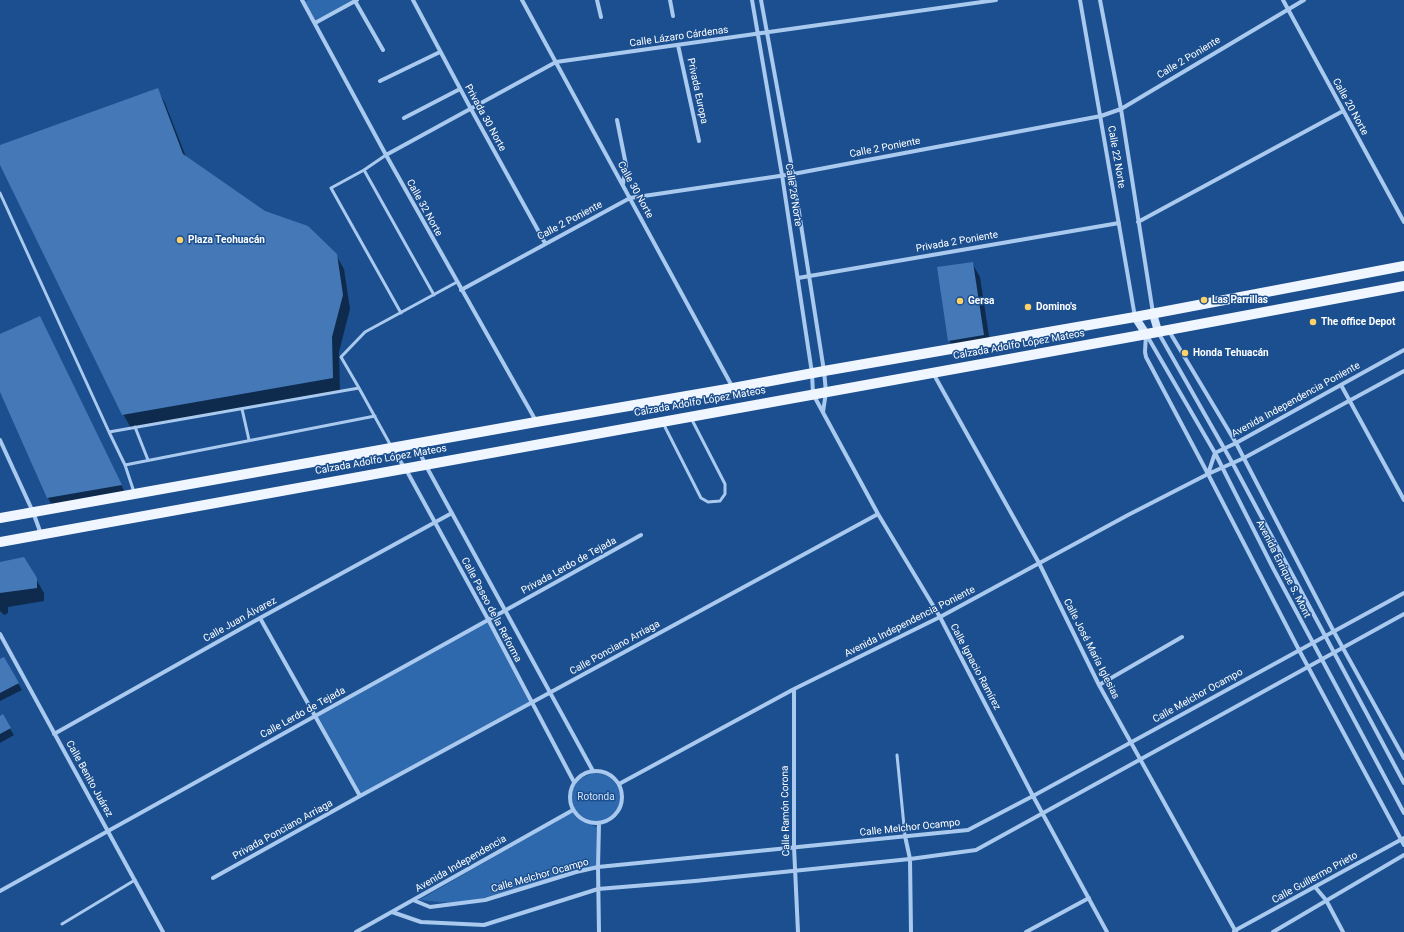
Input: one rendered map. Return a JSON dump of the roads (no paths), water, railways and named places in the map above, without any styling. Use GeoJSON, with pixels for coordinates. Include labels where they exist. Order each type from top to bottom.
{"type":"FeatureCollection","features":[{"type":"Feature","properties":{"kind":"main road","name":"Calzada Adolfo López Mateos"},"geometry":{"type":"LineString","coordinates":[[0,518],[812,373],[1135,318],[1404,266]]}},
{"type":"Feature","properties":{"kind":"main road","name":"Calzada Adolfo López Mateos"},"geometry":{"type":"LineString","coordinates":[[0,542],[1404,286]]}},
{"type":"Feature","properties":{"kind":"main road"},"geometry":{"type":"LineString","coordinates":[[1153,314],[1158,331]]}},
{"type":"Feature","properties":{"kind":"main road"},"geometry":{"type":"LineString","coordinates":[[1135,318],[1146,334]]}},
{"type":"Feature","properties":{"kind":"street"},"geometry":{"type":"LineString","coordinates":[[315,22],[356,0],[383,50]]}},
{"type":"Feature","properties":{"kind":"street","name":"Privada 30 Norte"},"geometry":{"type":"LineString","coordinates":[[413,0],[545,243]]}},
{"type":"Feature","properties":{"kind":"street","name":"Calle 30 Norte"},"geometry":{"type":"LineString","coordinates":[[522,0],[733,388]]}},
{"type":"Feature","properties":{"kind":"street"},"geometry":{"type":"LineString","coordinates":[[597,0],[601,17]]}},
{"type":"Feature","properties":{"kind":"street"},"geometry":{"type":"LineString","coordinates":[[670,0],[673,16]]}},
{"type":"Feature","properties":{"kind":"street","name":"Calle 26 Norte"},"geometry":{"type":"LineString","coordinates":[[752,0],[798,278],[812,373],[813,394]]}},
{"type":"Feature","properties":{"kind":"street","name":"Calle 26 Norte"},"geometry":{"type":"LineString","coordinates":[[761,0],[793,174],[826,392]]}},
{"type":"Feature","properties":{"kind":"street","name":"Calle Lázaro Cárdenas"},"geometry":{"type":"LineString","coordinates":[[386,156],[556,62],[996,0]]}},
{"type":"Feature","properties":{"kind":"street","name":"Calle 22 Norte"},"geometry":{"type":"LineString","coordinates":[[1080,0],[1135,318]]}},
{"type":"Feature","properties":{"kind":"street","name":"Calle 22 Norte"},"geometry":{"type":"LineString","coordinates":[[1100,0],[1121,109],[1153,314]]}},
{"type":"Feature","properties":{"kind":"street","name":"Calle 20 Norte"},"geometry":{"type":"LineString","coordinates":[[1282,0],[1404,222]]}},
{"type":"Feature","properties":{"kind":"street","name":"Calle 2 Poniente"},"geometry":{"type":"LineString","coordinates":[[461,290],[630,198],[793,174],[1101,116],[1121,109],[1304,0]]}},
{"type":"Feature","properties":{"kind":"street","name":"Calle 32 Norte"},"geometry":{"type":"LineString","coordinates":[[305,1],[386,156],[536,422]]}},
{"type":"Feature","properties":{"kind":"street","name":"Privada Europa"},"geometry":{"type":"LineString","coordinates":[[678,45],[699,141]]}},
{"type":"Feature","properties":{"kind":"street"},"geometry":{"type":"LineString","coordinates":[[380,81],[440,52]]}},
{"type":"Feature","properties":{"kind":"street"},"geometry":{"type":"LineString","coordinates":[[404,118],[460,89]]}},
{"type":"Feature","properties":{"kind":"street"},"geometry":{"type":"LineString","coordinates":[[1138,222],[1343,111]]}},
{"type":"Feature","properties":{"kind":"street"},"geometry":{"type":"LineString","coordinates":[[618,120],[626,165],[623,184]]}},
{"type":"Feature","properties":{"kind":"street","name":"Privada 2 Poniente"},"geometry":{"type":"LineString","coordinates":[[798,278],[1119,223]]}},
{"type":"Feature","properties":{"kind":"street"},"geometry":{"type":"LineString","coordinates":[[1168,330],[1236,443],[1334,632],[1404,758]]}},
{"type":"Feature","properties":{"kind":"street","name":"Avenida Enrique S. Mont"},"geometry":{"type":"LineString","coordinates":[[1158,331],[1233,464],[1404,783]]}},
{"type":"Feature","properties":{"kind":"street"},"geometry":{"type":"LineString","coordinates":[[1146,334],[1144,352],[1146,357],[1299,650],[1404,845]]}},
{"type":"Feature","properties":{"kind":"street","name":"Avenida Enrique S. Mont"},"geometry":{"type":"LineString","coordinates":[[1146,334],[1215,453],[1313,643],[1404,813]]}},
{"type":"Feature","properties":{"kind":"street","name":"Avenida Independencia Poniente"},"geometry":{"type":"LineString","coordinates":[[1215,453],[1236,443],[1404,350]]}},
{"type":"Feature","properties":{"kind":"street","name":"Avenida Independencia Poniente"},"geometry":{"type":"LineString","coordinates":[[619,784],[794,689],[940,617],[1039,562],[1208,474],[1233,464],[1404,371]]}},
{"type":"Feature","properties":{"kind":"street","name":"Calle José María Iglesias"},"geometry":{"type":"LineString","coordinates":[[933,373],[1039,562],[1099,685],[1235,932]]}},
{"type":"Feature","properties":{"kind":"street"},"geometry":{"type":"LineString","coordinates":[[1341,385],[1404,500]]}},
{"type":"Feature","properties":{"kind":"street"},"geometry":{"type":"LineString","coordinates":[[823,412],[826,392]]}},
{"type":"Feature","properties":{"kind":"street","name":"Calle Ignacio Ramírez"},"geometry":{"type":"LineString","coordinates":[[813,394],[878,514],[940,617],[1033,796],[1107,932]]}},
{"type":"Feature","properties":{"kind":"street"},"geometry":{"type":"LineString","coordinates":[[0,440],[33,512],[41,534]]}},
{"type":"Feature","properties":{"kind":"street","name":"Calle Paseo de la Reforma"},"geometry":{"type":"LineString","coordinates":[[415,443],[505,612],[593,771]]}},
{"type":"Feature","properties":{"kind":"street","name":"Calle Paseo de la Reforma"},"geometry":{"type":"LineString","coordinates":[[392,448],[435,522],[489,621],[574,782]]}},
{"type":"Feature","properties":{"kind":"street"},"geometry":{"type":"LineString","coordinates":[[1208,474],[1215,453]]}},
{"type":"Feature","properties":{"kind":"street","name":"Calle Juan Álvarez"},"geometry":{"type":"LineString","coordinates":[[54,734],[260,618],[452,513]]}},
{"type":"Feature","properties":{"kind":"street","name":"Calle Ponciano Arriaga"},"geometry":{"type":"LineString","coordinates":[[360,796],[878,514]]}},
{"type":"Feature","properties":{"kind":"street","name":"Privada Lerdo de Tejada"},"geometry":{"type":"LineString","coordinates":[[505,612],[641,535]]}},
{"type":"Feature","properties":{"kind":"street","name":"Calle Melchor Ocampo"},"geometry":{"type":"LineString","coordinates":[[413,900],[430,907],[485,900],[576,872],[598,867],[968,830],[1404,593]]}},
{"type":"Feature","properties":{"kind":"street","name":"Calle Lerdo de Tejada"},"geometry":{"type":"LineString","coordinates":[[0,891],[316,715],[505,612]]}},
{"type":"Feature","properties":{"kind":"street"},"geometry":{"type":"LineString","coordinates":[[392,912],[421,922],[484,925],[598,889],[795,871],[910,859],[976,850],[1404,614]]}},
{"type":"Feature","properties":{"kind":"street"},"geometry":{"type":"LineString","coordinates":[[260,618],[316,715],[360,796]]}},
{"type":"Feature","properties":{"kind":"street","name":"Calle Benito Juárez"},"geometry":{"type":"LineString","coordinates":[[0,634],[163,932]]}},
{"type":"Feature","properties":{"kind":"street"},"geometry":{"type":"LineString","coordinates":[[1099,685],[1182,637]]}},
{"type":"Feature","properties":{"kind":"street","name":"Calle Ramón Corona"},"geometry":{"type":"LineString","coordinates":[[794,689],[794,847],[798,932]]}},
{"type":"Feature","properties":{"kind":"street"},"geometry":{"type":"LineString","coordinates":[[593,771],[608,773],[619,784],[623,796],[620,809],[611,820],[598,824],[584,820],[573,810],[570,796],[574,782],[582,774],[593,771]]}},
{"type":"Feature","properties":{"kind":"street","name":"Privada Ponciano Arriaga"},"geometry":{"type":"LineString","coordinates":[[213,878],[360,796]]}},
{"type":"Feature","properties":{"kind":"street","name":"Avenida Independencia"},"geometry":{"type":"LineString","coordinates":[[356,932],[573,810]]}},
{"type":"Feature","properties":{"kind":"street"},"geometry":{"type":"LineString","coordinates":[[598,824],[599,932]]}},
{"type":"Feature","properties":{"kind":"street"},"geometry":{"type":"LineString","coordinates":[[905,836],[910,859],[911,932]]}},
{"type":"Feature","properties":{"kind":"street","name":"Calle Guillermo Prieto"},"geometry":{"type":"LineString","coordinates":[[1235,932],[1402,839]]}},
{"type":"Feature","properties":{"kind":"street"},"geometry":{"type":"LineString","coordinates":[[1273,932],[1404,855]]}},
{"type":"Feature","properties":{"kind":"street"},"geometry":{"type":"LineString","coordinates":[[1315,887],[1326,900],[1343,932]]}},
{"type":"Feature","properties":{"kind":"street"},"geometry":{"type":"LineString","coordinates":[[1026,932],[1089,898]]}},
{"type":"Feature","properties":{"kind":"lane"},"geometry":{"type":"LineString","coordinates":[[386,156],[331,188],[401,313]]}},
{"type":"Feature","properties":{"kind":"lane"},"geometry":{"type":"LineString","coordinates":[[364,170],[434,295]]}},
{"type":"Feature","properties":{"kind":"lane"},"geometry":{"type":"LineString","coordinates":[[0,193],[125,465],[134,494]]}},
{"type":"Feature","properties":{"kind":"lane"},"geometry":{"type":"LineString","coordinates":[[392,448],[342,357],[365,332],[457,282]]}},
{"type":"Feature","properties":{"kind":"lane"},"geometry":{"type":"LineString","coordinates":[[109,432],[359,388]]}},
{"type":"Feature","properties":{"kind":"lane"},"geometry":{"type":"LineString","coordinates":[[242,409],[249,440]]}},
{"type":"Feature","properties":{"kind":"lane"},"geometry":{"type":"LineString","coordinates":[[125,465],[374,416]]}},
{"type":"Feature","properties":{"kind":"lane"},"geometry":{"type":"LineString","coordinates":[[662,421],[701,498],[708,502],[720,501],[725,494],[725,484],[690,416]]}},
{"type":"Feature","properties":{"kind":"lane"},"geometry":{"type":"LineString","coordinates":[[135,427],[148,460]]}},
{"type":"Feature","properties":{"kind":"lane"},"geometry":{"type":"LineString","coordinates":[[897,755],[905,836]]}},
{"type":"Feature","properties":{"kind":"lane"},"geometry":{"type":"LineString","coordinates":[[62,924],[135,880]]}},
{"type":"Feature","properties":{"kind":"place","name":"Plaza Teohuacán"},"geometry":{"type":"Point","coordinates":[180,240]}},
{"type":"Feature","properties":{"kind":"place","name":"Las Parrillas"},"geometry":{"type":"Point","coordinates":[1204,300]}},
{"type":"Feature","properties":{"kind":"place","name":"Gersa"},"geometry":{"type":"Point","coordinates":[960,301]}},
{"type":"Feature","properties":{"kind":"place","name":"Domino's"},"geometry":{"type":"Point","coordinates":[1028,307]}},
{"type":"Feature","properties":{"kind":"place","name":"The office Depot"},"geometry":{"type":"Point","coordinates":[1313,322]}},
{"type":"Feature","properties":{"kind":"place","name":"Honda Tehuacán"},"geometry":{"type":"Point","coordinates":[1185,353]}},
{"type":"Feature","properties":{"kind":"park label","name":"Rotonda"},"geometry":{"type":"Point","coordinates":[596,797]}}]}
